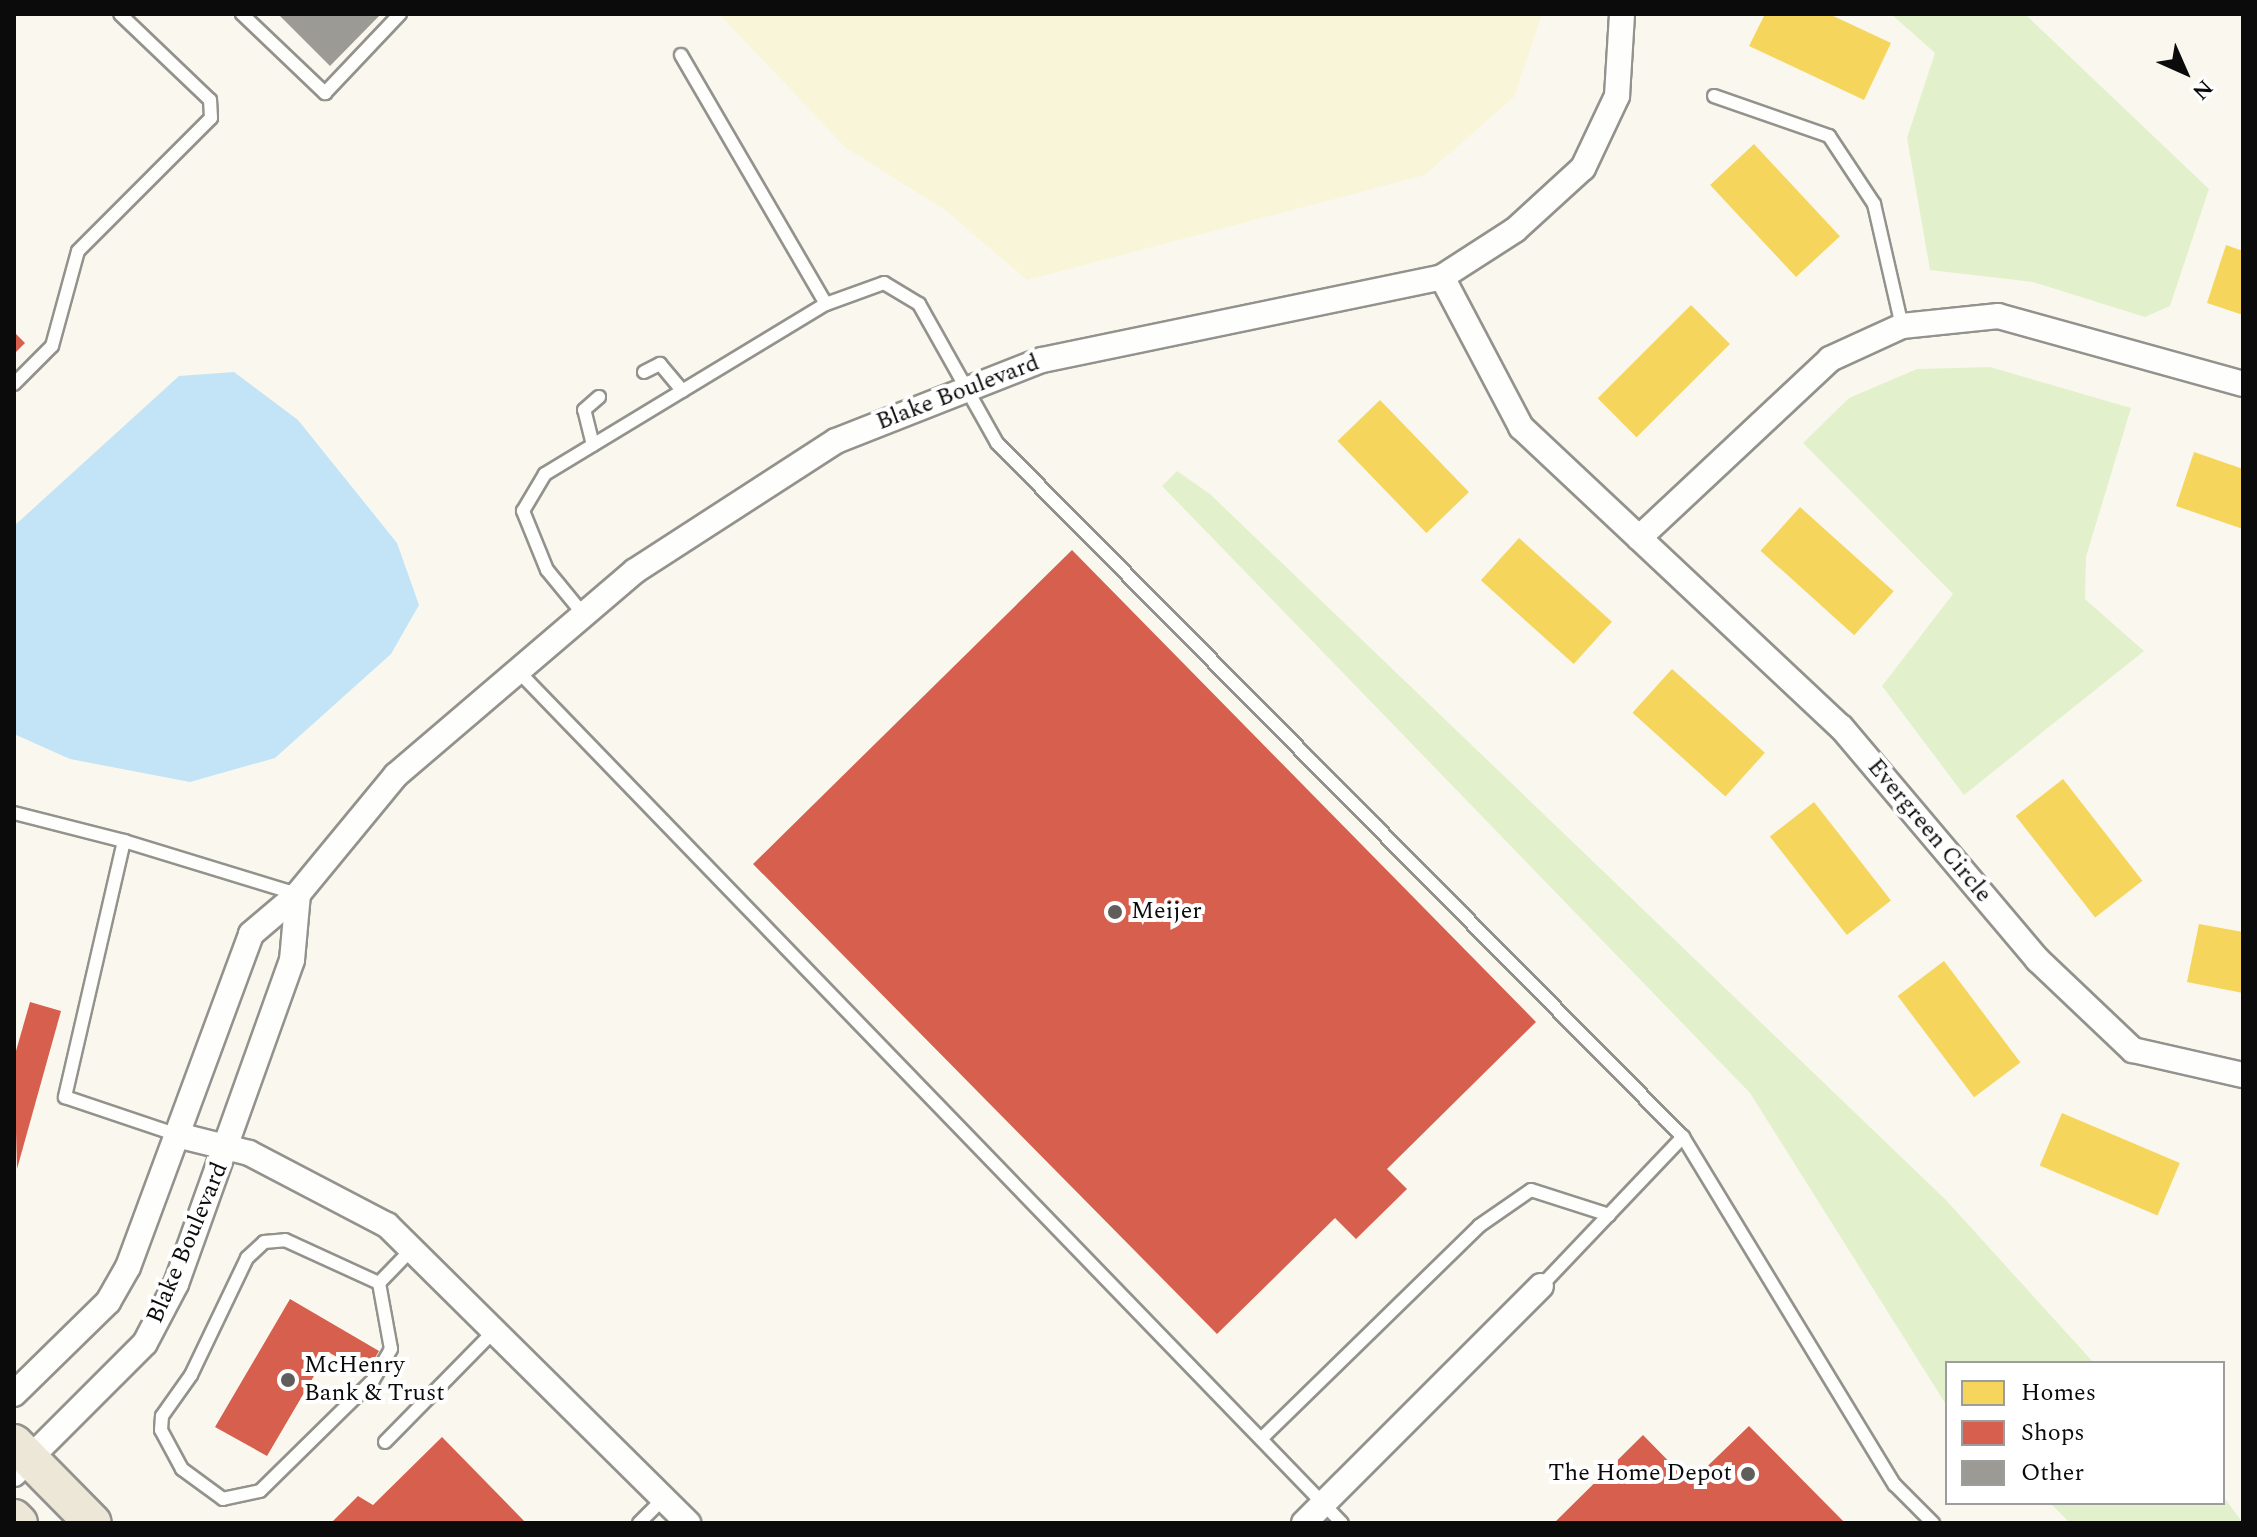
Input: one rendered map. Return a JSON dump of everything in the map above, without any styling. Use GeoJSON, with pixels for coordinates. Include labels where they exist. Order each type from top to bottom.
{"type":"FeatureCollection","features":[{"type":"Feature","properties":{"kind":"main road"},"geometry":{"type":"LineString","coordinates":[[19,1459],[93,1523]]}},
{"type":"Feature","properties":{"kind":"main road"},"geometry":{"type":"LineString","coordinates":[[14,1518],[19,1523]]}},
{"type":"Feature","properties":{"kind":"street","name":"Blake Boulevard"},"geometry":{"type":"LineString","coordinates":[[14,1394],[108,1302],[181,1136],[251,934],[298,894],[396,775],[635,571],[836,441],[1042,360],[1169,328],[1442,277],[1515,230],[1583,168],[1617,96],[1622,14]]}},
{"type":"Feature","properties":{"kind":"street","name":"Evergreen Circle"},"geometry":{"type":"LineString","coordinates":[[1442,277],[1521,427],[1841,727],[2038,960],[2133,1050],[2243,1075]]}},
{"type":"Feature","properties":{"kind":"street"},"geometry":{"type":"LineString","coordinates":[[1639,538],[1830,359],[1902,326],[1998,316],[2243,384]]}},
{"type":"Feature","properties":{"kind":"street","name":"Blake Boulevard"},"geometry":{"type":"LineString","coordinates":[[19,1459],[145,1343],[228,1148],[292,960],[298,894]]}},
{"type":"Feature","properties":{"kind":"street","name":"Blake Boulevard"},"geometry":{"type":"LineString","coordinates":[[181,1136],[228,1148]]}},
{"type":"Feature","properties":{"kind":"street"},"geometry":{"type":"LineString","coordinates":[[228,1148],[387,1225],[688,1523]]}},
{"type":"Feature","properties":{"kind":"street"},"geometry":{"type":"LineString","coordinates":[[1304,1523],[1541,1286]]}},
{"type":"Feature","properties":{"kind":"lane"},"geometry":{"type":"LineString","coordinates":[[14,384],[52,346],[78,251],[211,118],[210,100],[120,14]]}},
{"type":"Feature","properties":{"kind":"lane"},"geometry":{"type":"LineString","coordinates":[[242,14],[325,93],[400,14]]}},
{"type":"Feature","properties":{"kind":"lane"},"geometry":{"type":"LineString","coordinates":[[681,55],[826,304]]}},
{"type":"Feature","properties":{"kind":"lane"},"geometry":{"type":"LineString","coordinates":[[1714,96],[1829,136],[1874,204],[1902,326]]}},
{"type":"Feature","properties":{"kind":"lane"},"geometry":{"type":"LineString","coordinates":[[584,615],[547,570],[523,511],[545,474],[826,304],[884,283],[919,304],[997,443],[1683,1137],[1895,1485],[1933,1523]]}},
{"type":"Feature","properties":{"kind":"lane"},"geometry":{"type":"LineString","coordinates":[[644,372],[660,364],[683,391]]}},
{"type":"Feature","properties":{"kind":"lane"},"geometry":{"type":"LineString","coordinates":[[593,445],[584,410],[599,397]]}},
{"type":"Feature","properties":{"kind":"lane"},"geometry":{"type":"LineString","coordinates":[[518,671],[1342,1523]]}},
{"type":"Feature","properties":{"kind":"lane"},"geometry":{"type":"LineString","coordinates":[[14,813],[124,841],[298,894]]}},
{"type":"Feature","properties":{"kind":"lane"},"geometry":{"type":"LineString","coordinates":[[124,841],[65,1097],[181,1136]]}},
{"type":"Feature","properties":{"kind":"lane"},"geometry":{"type":"LineString","coordinates":[[1541,1286],[1683,1137]]}},
{"type":"Feature","properties":{"kind":"lane"},"geometry":{"type":"LineString","coordinates":[[1261,1439],[1479,1226],[1531,1190],[1609,1215]]}},
{"type":"Feature","properties":{"kind":"lane"},"geometry":{"type":"LineString","coordinates":[[285,1240],[379,1283],[390,1318],[387,1359],[260,1491],[223,1499],[182,1469],[161,1430],[162,1416],[191,1375],[254,1247],[285,1240]]}},
{"type":"Feature","properties":{"kind":"lane"},"geometry":{"type":"LineString","coordinates":[[379,1283],[411,1250]]}},
{"type":"Feature","properties":{"kind":"lane"},"geometry":{"type":"LineString","coordinates":[[385,1442],[494,1331]]}},
{"type":"Feature","properties":{"kind":"lane"},"geometry":{"type":"LineString","coordinates":[[639,1523],[663,1499]]}},
{"type":"Feature","properties":{"kind":"shaded area"},"geometry":{"type":"Polygon","coordinates":[[[719,14],[1542,14],[1514,97],[1425,175],[1027,280],[945,210],[846,148],[719,14]]]}},
{"type":"Feature","properties":{"kind":"green space"},"geometry":{"type":"Polygon","coordinates":[[[1891,14],[2025,14],[2209,189],[2170,306],[2145,317],[2033,282],[1930,270],[1907,138],[1935,53],[1891,14]]]}},
{"type":"Feature","properties":{"kind":"green space"},"geometry":{"type":"Polygon","coordinates":[[[1990,367],[2131,408],[2086,557],[2085,599],[2144,651],[1964,795],[1882,686],[1953,594],[1803,443],[1849,398],[1917,369],[1990,367]]]}},
{"type":"Feature","properties":{"kind":"green space"},"geometry":{"type":"Polygon","coordinates":[[[1177,471],[1210,494],[1946,1200],[2092,1361],[1945,1361],[1945,1403],[1750,1093],[1162,486],[1177,471]]]}},
{"type":"Feature","properties":{"kind":"green space"},"geometry":{"type":"Polygon","coordinates":[[[2225,1499],[2243,1523],[2070,1523],[2052,1505],[2225,1505],[2225,1499]]]}},
{"type":"Feature","properties":{"kind":"water"},"geometry":{"type":"Polygon","coordinates":[[[234,372],[298,420],[397,543],[419,605],[391,654],[275,758],[190,782],[70,759],[14,734],[14,526],[179,376],[234,372]]]}},
{"type":"Feature","properties":{"kind":"building: Homes"},"geometry":{"type":"Polygon","coordinates":[[[1765,14],[1829,14],[1891,43],[1864,100],[1749,46],[1765,14]]]}},
{"type":"Feature","properties":{"kind":"building: Homes"},"geometry":{"type":"Polygon","coordinates":[[[1754,144],[1840,236],[1796,277],[1710,185],[1754,144]]]}},
{"type":"Feature","properties":{"kind":"building: Homes"},"geometry":{"type":"Polygon","coordinates":[[[2226,245],[2243,251],[2243,315],[2207,303],[2226,245]]]}},
{"type":"Feature","properties":{"kind":"building: Homes"},"geometry":{"type":"Polygon","coordinates":[[[1691,305],[1730,344],[1637,437],[1598,398],[1691,305]]]}},
{"type":"Feature","properties":{"kind":"building: Homes"},"geometry":{"type":"Polygon","coordinates":[[[1380,400],[1469,492],[1426,533],[1338,441],[1380,400]]]}},
{"type":"Feature","properties":{"kind":"building: Homes"},"geometry":{"type":"Polygon","coordinates":[[[2194,452],[2243,469],[2243,529],[2176,506],[2194,452]]]}},
{"type":"Feature","properties":{"kind":"building: Homes"},"geometry":{"type":"Polygon","coordinates":[[[1800,507],[1894,591],[1854,635],[1761,551],[1800,507]]]}},
{"type":"Feature","properties":{"kind":"building: Homes"},"geometry":{"type":"Polygon","coordinates":[[[1519,538],[1612,622],[1574,664],[1481,580],[1519,538]]]}},
{"type":"Feature","properties":{"kind":"building: Homes"},"geometry":{"type":"Polygon","coordinates":[[[1672,669],[1765,753],[1725,796],[1633,713],[1672,669]]]}},
{"type":"Feature","properties":{"kind":"building: Homes"},"geometry":{"type":"Polygon","coordinates":[[[2063,779],[2142,881],[2095,918],[2016,816],[2063,779]]]}},
{"type":"Feature","properties":{"kind":"building: Homes"},"geometry":{"type":"Polygon","coordinates":[[[1814,802],[1891,901],[1847,935],[1770,836],[1814,802]]]}},
{"type":"Feature","properties":{"kind":"building: Homes"},"geometry":{"type":"Polygon","coordinates":[[[2199,924],[2243,932],[2243,993],[2187,982],[2199,924]]]}},
{"type":"Feature","properties":{"kind":"building: Homes"},"geometry":{"type":"Polygon","coordinates":[[[1944,961],[2020,1062],[1974,1097],[1898,996],[1944,961]]]}},
{"type":"Feature","properties":{"kind":"building: Homes"},"geometry":{"type":"Polygon","coordinates":[[[2062,1113],[2180,1163],[2158,1215],[2040,1165],[2062,1113]]]}},
{"type":"Feature","properties":{"kind":"building: Shops"},"geometry":{"type":"Polygon","coordinates":[[[14,332],[25,343],[14,354],[14,332]]]}},
{"type":"Feature","properties":{"kind":"building: Shops","name":"Meijer"},"geometry":{"type":"Polygon","coordinates":[[[1072,550],[1536,1022],[1387,1169],[1407,1189],[1356,1239],[1335,1218],[1217,1334],[753,864],[1072,550]]]}},
{"type":"Feature","properties":{"kind":"building: Shops"},"geometry":{"type":"Polygon","coordinates":[[[30,1002],[61,1011],[17,1169],[14,1058],[30,1002]]]}},
{"type":"Feature","properties":{"kind":"building: Shops"},"geometry":{"type":"Polygon","coordinates":[[[290,1299],[379,1351],[366,1373],[328,1352],[267,1456],[215,1427],[290,1299]]]}},
{"type":"Feature","properties":{"kind":"building: Shops","name":"The Home Depot"},"geometry":{"type":"Polygon","coordinates":[[[1749,1426],[1845,1523],[1554,1523],[1643,1435],[1690,1483],[1749,1426]]]}},
{"type":"Feature","properties":{"kind":"building: Shops"},"geometry":{"type":"Polygon","coordinates":[[[442,1437],[526,1523],[331,1523],[358,1496],[373,1505],[442,1437]]]}},
{"type":"Feature","properties":{"kind":"building: Other"},"geometry":{"type":"Polygon","coordinates":[[[278,14],[381,14],[330,66],[278,14]]]}},
{"type":"Feature","properties":{"kind":"place","name":"Meijer"},"geometry":{"type":"Point","coordinates":[1115,912]}},
{"type":"Feature","properties":{"kind":"place","name":"McHenry Bank & Trust"},"geometry":{"type":"Point","coordinates":[288,1380]}},
{"type":"Feature","properties":{"kind":"place","name":"The Home Depot"},"geometry":{"type":"Point","coordinates":[1748,1474]}}]}
